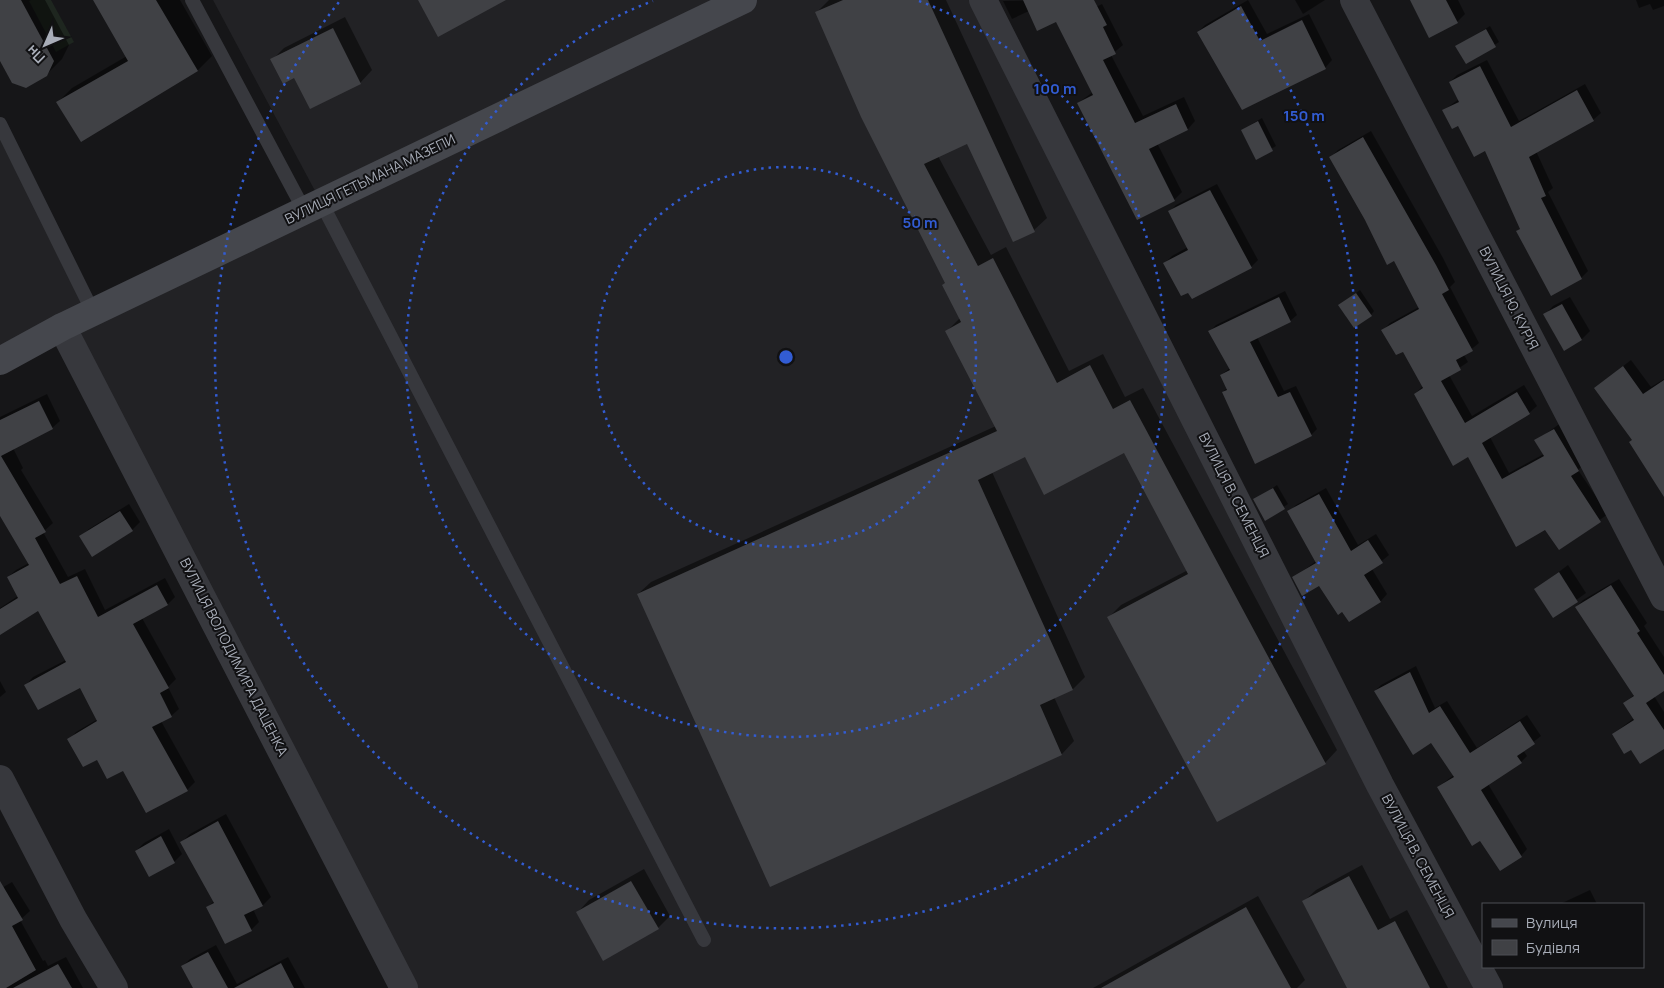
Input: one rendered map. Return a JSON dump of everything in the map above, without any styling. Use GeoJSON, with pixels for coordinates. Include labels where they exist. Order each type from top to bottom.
{"type":"FeatureCollection","features":[{"type":"Feature","properties":{"kind":"street","name":"ВУЛИЦЯ ГЕТЬМАНА МАЗЕПИ"},"geometry":{"type":"LineString","coordinates":[[0,361],[62,327],[743,0]]}},
{"type":"Feature","properties":{"kind":"street","name":"ВУЛИЦЯ В. СЕМЕНЦЯ"},"geometry":{"type":"LineString","coordinates":[[983,0],[1380,785],[1489,988]]}},
{"type":"Feature","properties":{"kind":"street","name":"ВУЛИЦЯ Ю. КУРІЯ"},"geometry":{"type":"LineString","coordinates":[[1354,0],[1664,597]]}},
{"type":"Feature","properties":{"kind":"street","name":"ВУЛИЦЯ ВОЛОДИМИРА ДАЦЕНКА"},"geometry":{"type":"LineString","coordinates":[[62,327],[404,988]]}},
{"type":"Feature","properties":{"kind":"street"},"geometry":{"type":"LineString","coordinates":[[0,779],[74,919],[114,988]]}},
{"type":"Feature","properties":{"kind":"lane"},"geometry":{"type":"LineString","coordinates":[[192,0],[313,206],[704,940]]}},
{"type":"Feature","properties":{"kind":"lane"},"geometry":{"type":"LineString","coordinates":[[0,124],[93,312]]}},
{"type":"Feature","properties":{"kind":"shaded area"},"geometry":{"type":"Polygon","coordinates":[[[51,0],[74,42],[56,52],[29,1],[51,0]]]}},
{"type":"Feature","properties":{"kind":"shaded area"},"geometry":{"type":"Polygon","coordinates":[[[213,0],[971,0],[1478,988],[405,988],[63,327],[0,361],[0,124],[93,312],[321,202],[213,0]]]}},
{"type":"Feature","properties":{"kind":"building"},"geometry":{"type":"Polygon","coordinates":[[[0,0],[21,0],[54,61],[47,76],[26,88],[12,83],[0,61],[0,0]]]}},
{"type":"Feature","properties":{"kind":"building"},"geometry":{"type":"Polygon","coordinates":[[[93,0],[156,0],[198,71],[81,142],[56,102],[128,61],[93,0]]]}},
{"type":"Feature","properties":{"kind":"building"},"geometry":{"type":"Polygon","coordinates":[[[418,0],[506,0],[438,37],[418,0]]]}},
{"type":"Feature","properties":{"kind":"building"},"geometry":{"type":"Polygon","coordinates":[[[843,0],[928,0],[1035,232],[1013,242],[967,144],[924,164],[978,266],[993,258],[1057,383],[1090,365],[1113,409],[1130,400],[1326,764],[1217,822],[1107,617],[1188,574],[1124,453],[1044,495],[1025,457],[978,480],[1073,690],[1040,705],[1062,755],[770,887],[637,594],[997,431],[945,331],[961,322],[942,285],[945,283],[861,117],[815,12],[843,0]]]}},
{"type":"Feature","properties":{"kind":"building"},"geometry":{"type":"Polygon","coordinates":[[[1023,0],[1094,0],[1107,25],[1103,27],[1116,54],[1103,60],[1135,123],[1176,104],[1188,130],[1149,149],[1175,201],[1137,220],[1077,103],[1093,95],[1056,22],[1037,31],[1023,0]]]}},
{"type":"Feature","properties":{"kind":"building"},"geometry":{"type":"Polygon","coordinates":[[[1410,0],[1446,0],[1458,23],[1429,38],[1410,0]]]}},
{"type":"Feature","properties":{"kind":"building"},"geometry":{"type":"Polygon","coordinates":[[[1241,6],[1260,41],[1302,20],[1326,69],[1242,110],[1197,32],[1241,6]]]}},
{"type":"Feature","properties":{"kind":"building"},"geometry":{"type":"Polygon","coordinates":[[[333,28],[361,84],[310,109],[294,78],[283,84],[270,59],[333,28]]]}},
{"type":"Feature","properties":{"kind":"building"},"geometry":{"type":"Polygon","coordinates":[[[1486,29],[1496,47],[1466,64],[1455,46],[1486,29]]]}},
{"type":"Feature","properties":{"kind":"building"},"geometry":{"type":"Polygon","coordinates":[[[1480,66],[1511,127],[1577,90],[1594,121],[1529,157],[1546,196],[1541,198],[1582,279],[1551,296],[1516,231],[1520,229],[1485,151],[1474,157],[1458,126],[1452,129],[1442,110],[1459,102],[1449,82],[1480,66]]]}},
{"type":"Feature","properties":{"kind":"building"},"geometry":{"type":"Polygon","coordinates":[[[1258,121],[1273,151],[1256,160],[1241,130],[1258,121]]]}},
{"type":"Feature","properties":{"kind":"building"},"geometry":{"type":"Polygon","coordinates":[[[1363,137],[1449,290],[1442,294],[1473,351],[1456,360],[1461,370],[1441,381],[1465,423],[1517,392],[1530,414],[1482,443],[1502,479],[1544,456],[1534,440],[1554,429],[1579,471],[1571,476],[1601,522],[1559,550],[1545,530],[1516,547],[1468,457],[1453,466],[1414,394],[1423,388],[1403,352],[1396,355],[1381,330],[1419,309],[1394,261],[1387,265],[1365,220],[1329,157],[1363,137]]]}},
{"type":"Feature","properties":{"kind":"building"},"geometry":{"type":"Polygon","coordinates":[[[1210,190],[1252,268],[1192,299],[1188,293],[1181,296],[1163,263],[1188,250],[1168,211],[1210,190]]]}},
{"type":"Feature","properties":{"kind":"building"},"geometry":{"type":"Polygon","coordinates":[[[1356,293],[1372,316],[1354,328],[1338,305],[1356,293]]]}},
{"type":"Feature","properties":{"kind":"building"},"geometry":{"type":"Polygon","coordinates":[[[1279,297],[1291,322],[1250,342],[1278,397],[1290,392],[1312,436],[1255,464],[1222,392],[1227,390],[1220,375],[1230,370],[1208,331],[1279,297]]]}},
{"type":"Feature","properties":{"kind":"building"},"geometry":{"type":"Polygon","coordinates":[[[1562,304],[1582,340],[1564,351],[1543,314],[1562,304]]]}},
{"type":"Feature","properties":{"kind":"building"},"geometry":{"type":"Polygon","coordinates":[[[1623,366],[1643,394],[1664,380],[1664,497],[1629,442],[1632,440],[1594,388],[1623,366]]]}},
{"type":"Feature","properties":{"kind":"building"},"geometry":{"type":"Polygon","coordinates":[[[39,401],[53,429],[1,456],[46,532],[35,538],[60,584],[77,576],[98,617],[157,585],[168,605],[133,624],[169,688],[160,693],[172,717],[152,727],[188,791],[146,813],[123,771],[107,779],[97,760],[83,767],[67,739],[97,721],[80,688],[38,710],[24,685],[66,662],[38,611],[0,635],[0,609],[18,598],[7,577],[29,565],[0,516],[0,420],[39,401]]]}},
{"type":"Feature","properties":{"kind":"building"},"geometry":{"type":"Polygon","coordinates":[[[1273,488],[1285,509],[1265,521],[1253,499],[1273,488]]]}},
{"type":"Feature","properties":{"kind":"building"},"geometry":{"type":"Polygon","coordinates":[[[1319,494],[1351,551],[1368,540],[1383,563],[1364,575],[1381,602],[1349,622],[1342,612],[1338,615],[1319,586],[1302,596],[1292,577],[1316,563],[1287,511],[1319,494]]]}},
{"type":"Feature","properties":{"kind":"building"},"geometry":{"type":"Polygon","coordinates":[[[120,511],[133,531],[92,557],[79,536],[120,511]]]}},
{"type":"Feature","properties":{"kind":"building"},"geometry":{"type":"Polygon","coordinates":[[[1559,572],[1578,602],[1553,618],[1534,589],[1559,572]]]}},
{"type":"Feature","properties":{"kind":"building"},"geometry":{"type":"Polygon","coordinates":[[[1611,585],[1640,631],[1637,633],[1664,675],[1664,691],[1646,703],[1664,730],[1664,749],[1640,764],[1631,750],[1624,754],[1612,734],[1634,720],[1623,703],[1634,696],[1575,607],[1611,585]]]}},
{"type":"Feature","properties":{"kind":"building"},"geometry":{"type":"Polygon","coordinates":[[[1410,672],[1429,713],[1440,706],[1470,753],[1520,721],[1535,744],[1517,756],[1522,763],[1481,790],[1522,857],[1500,871],[1480,841],[1472,846],[1437,787],[1454,777],[1431,743],[1413,755],[1374,691],[1410,672]]]}},
{"type":"Feature","properties":{"kind":"building"},"geometry":{"type":"Polygon","coordinates":[[[218,821],[263,906],[244,915],[252,931],[225,944],[206,907],[214,903],[180,842],[218,821]]]}},
{"type":"Feature","properties":{"kind":"building"},"geometry":{"type":"Polygon","coordinates":[[[161,836],[175,863],[149,877],[135,851],[161,836]]]}},
{"type":"Feature","properties":{"kind":"building"},"geometry":{"type":"Polygon","coordinates":[[[1349,876],[1378,930],[1395,921],[1430,988],[1347,988],[1302,901],[1349,876]]]}},
{"type":"Feature","properties":{"kind":"building"},"geometry":{"type":"Polygon","coordinates":[[[0,881],[23,920],[12,926],[36,970],[6,988],[0,988],[0,881]]]}},
{"type":"Feature","properties":{"kind":"building"},"geometry":{"type":"Polygon","coordinates":[[[631,881],[659,929],[603,961],[576,912],[631,881]]]}},
{"type":"Feature","properties":{"kind":"building"},"geometry":{"type":"Polygon","coordinates":[[[1246,907],[1291,988],[1101,988],[1246,907]]]}},
{"type":"Feature","properties":{"kind":"building"},"geometry":{"type":"Polygon","coordinates":[[[208,952],[228,988],[193,988],[181,966],[208,952]]]}},
{"type":"Feature","properties":{"kind":"building"},"geometry":{"type":"Polygon","coordinates":[[[281,963],[294,988],[234,988],[281,963]]]}},
{"type":"Feature","properties":{"kind":"building"},"geometry":{"type":"Polygon","coordinates":[[[58,964],[72,988],[13,988],[58,964]]]}}]}
